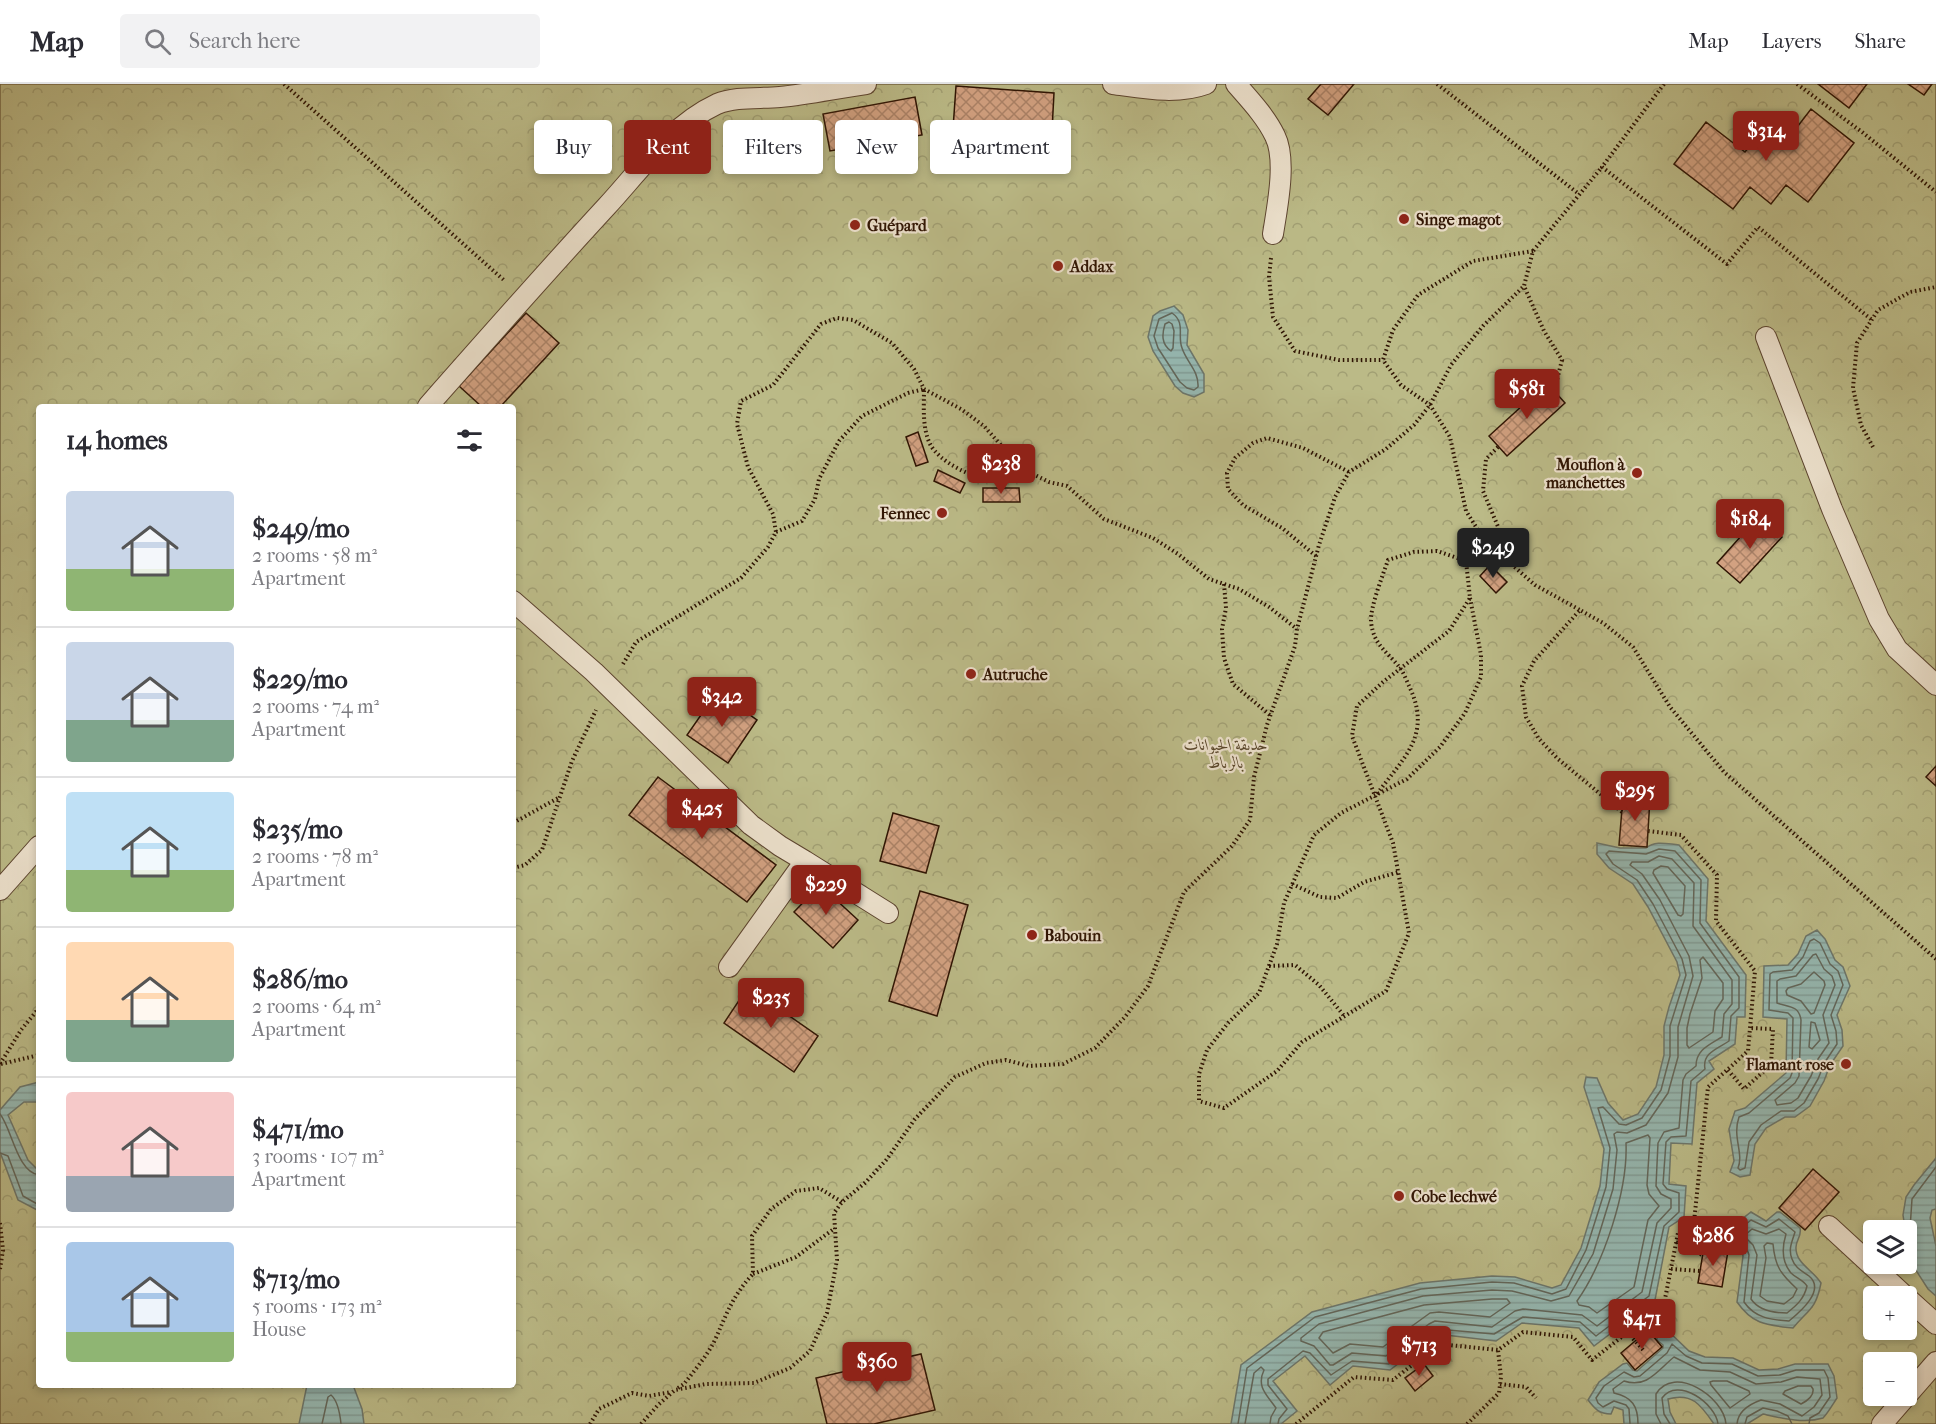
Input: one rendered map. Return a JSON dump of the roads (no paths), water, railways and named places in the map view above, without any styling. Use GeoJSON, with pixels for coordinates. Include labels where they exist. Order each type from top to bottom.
{"type":"FeatureCollection","features":[{"type":"Feature","properties":{"kind":"lane"},"geometry":{"type":"LineString","coordinates":[[430,404],[523,297],[685,124],[719,103],[730,100],[781,96],[866,84]]}},
{"type":"Feature","properties":{"kind":"lane"},"geometry":{"type":"LineString","coordinates":[[1113,84],[1158,90],[1194,88],[1206,84]]}},
{"type":"Feature","properties":{"kind":"lane"},"geometry":{"type":"LineString","coordinates":[[1236,84],[1254,104],[1276,138],[1282,174],[1273,234]]}},
{"type":"Feature","properties":{"kind":"lane"},"geometry":{"type":"LineString","coordinates":[[1766,337],[1832,508],[1879,619],[1897,650],[1936,686]]}},
{"type":"Feature","properties":{"kind":"lane"},"geometry":{"type":"LineString","coordinates":[[516,604],[609,688],[751,825],[888,913]]}},
{"type":"Feature","properties":{"kind":"lane"},"geometry":{"type":"LineString","coordinates":[[0,890],[36,849]]}},
{"type":"Feature","properties":{"kind":"lane"},"geometry":{"type":"LineString","coordinates":[[729,967],[805,861]]}},
{"type":"Feature","properties":{"kind":"lane"},"geometry":{"type":"LineString","coordinates":[[1828,1226],[1894,1286]]}},
{"type":"Feature","properties":{"kind":"lane"},"geometry":{"type":"LineString","coordinates":[[1917,1307],[1936,1324]]}},
{"type":"Feature","properties":{"kind":"lane"},"geometry":{"type":"LineString","coordinates":[[1882,1424],[1936,1362]]}},
{"type":"Feature","properties":{"kind":"water"},"geometry":{"type":"Polygon","coordinates":[[[1174,306],[1183,315],[1188,330],[1187,345],[1204,374],[1204,392],[1194,397],[1183,393],[1175,386],[1153,351],[1148,337],[1153,316],[1174,306]]]}},
{"type":"Feature","properties":{"kind":"water"},"geometry":{"type":"Polygon","coordinates":[[[1597,843],[1620,848],[1646,848],[1658,843],[1679,845],[1708,879],[1706,921],[1746,975],[1745,1017],[1737,1017],[1735,1044],[1709,1061],[1714,1069],[1697,1083],[1692,1144],[1671,1143],[1669,1184],[1686,1186],[1684,1217],[1669,1227],[1655,1300],[1594,1346],[1579,1328],[1522,1323],[1496,1341],[1437,1334],[1390,1370],[1353,1366],[1330,1385],[1305,1356],[1273,1381],[1297,1411],[1281,1424],[1231,1424],[1241,1365],[1312,1312],[1420,1283],[1492,1276],[1515,1277],[1552,1288],[1561,1285],[1581,1248],[1600,1186],[1604,1149],[1584,1087],[1586,1077],[1597,1078],[1608,1103],[1623,1120],[1638,1114],[1656,1087],[1664,1055],[1664,1026],[1680,975],[1677,962],[1648,907],[1633,884],[1609,868],[1597,854],[1597,843]]]}},
{"type":"Feature","properties":{"kind":"water"},"geometry":{"type":"Polygon","coordinates":[[[1817,930],[1825,939],[1835,960],[1843,967],[1850,986],[1837,1015],[1842,1030],[1843,1046],[1830,1065],[1810,1106],[1795,1117],[1785,1117],[1766,1128],[1755,1144],[1750,1175],[1740,1177],[1730,1172],[1734,1161],[1729,1129],[1735,1111],[1745,1108],[1786,1073],[1787,1019],[1763,1017],[1764,966],[1788,965],[1798,954],[1806,936],[1817,930]]]}},
{"type":"Feature","properties":{"kind":"water"},"geometry":{"type":"Polygon","coordinates":[[[36,1083],[36,1102],[24,1102],[8,1115],[28,1160],[36,1168],[36,1209],[18,1200],[0,1152],[0,1110],[20,1087],[36,1083]]]}},
{"type":"Feature","properties":{"kind":"water"},"geometry":{"type":"Polygon","coordinates":[[[1936,1158],[1936,1209],[1932,1210],[1930,1218],[1936,1246],[1936,1296],[1928,1289],[1917,1272],[1917,1220],[1904,1220],[1906,1197],[1936,1158]]]}},
{"type":"Feature","properties":{"kind":"water"},"geometry":{"type":"Polygon","coordinates":[[[1751,1212],[1766,1221],[1780,1212],[1800,1228],[1796,1253],[1801,1262],[1821,1283],[1814,1304],[1793,1328],[1755,1320],[1737,1302],[1743,1256],[1742,1251],[1732,1245],[1724,1230],[1751,1212]]]}},
{"type":"Feature","properties":{"kind":"water"},"geometry":{"type":"Polygon","coordinates":[[[1666,1329],[1689,1351],[1705,1357],[1733,1358],[1759,1370],[1778,1369],[1795,1364],[1828,1364],[1834,1376],[1837,1398],[1823,1418],[1816,1420],[1785,1419],[1763,1414],[1747,1424],[1714,1424],[1700,1406],[1683,1397],[1668,1399],[1670,1412],[1676,1424],[1624,1424],[1623,1410],[1614,1407],[1611,1414],[1607,1414],[1595,1408],[1588,1400],[1599,1382],[1623,1364],[1627,1363],[1637,1371],[1663,1348],[1657,1336],[1666,1329]]]}},
{"type":"Feature","properties":{"kind":"water"},"geometry":{"type":"Polygon","coordinates":[[[306,1388],[354,1388],[362,1409],[364,1424],[299,1424],[306,1388]]]}},
{"type":"Feature","properties":{"kind":"place","name":"Singe magot"},"geometry":{"type":"Point","coordinates":[1404,219]}},
{"type":"Feature","properties":{"kind":"place","name":"Guépard"},"geometry":{"type":"Point","coordinates":[855,225]}},
{"type":"Feature","properties":{"kind":"place","name":"Addax"},"geometry":{"type":"Point","coordinates":[1058,266]}},
{"type":"Feature","properties":{"kind":"place","name":"Mouflon à manchettes"},"geometry":{"type":"Point","coordinates":[1637,473]}},
{"type":"Feature","properties":{"kind":"place","name":"Fennec"},"geometry":{"type":"Point","coordinates":[942,513]}},
{"type":"Feature","properties":{"kind":"place","name":"Autruche"},"geometry":{"type":"Point","coordinates":[971,674]}},
{"type":"Feature","properties":{"kind":"place","name":"Babouin"},"geometry":{"type":"Point","coordinates":[1032,935]}},
{"type":"Feature","properties":{"kind":"place","name":"Flamant rose"},"geometry":{"type":"Point","coordinates":[1846,1064]}},
{"type":"Feature","properties":{"kind":"place","name":"Cobe lechwé"},"geometry":{"type":"Point","coordinates":[1399,1196]}},
{"type":"Feature","properties":{"kind":"park label","name":"حديقة الحيوانات بالرباط"},"geometry":{"type":"Point","coordinates":[1226,753]}}]}
